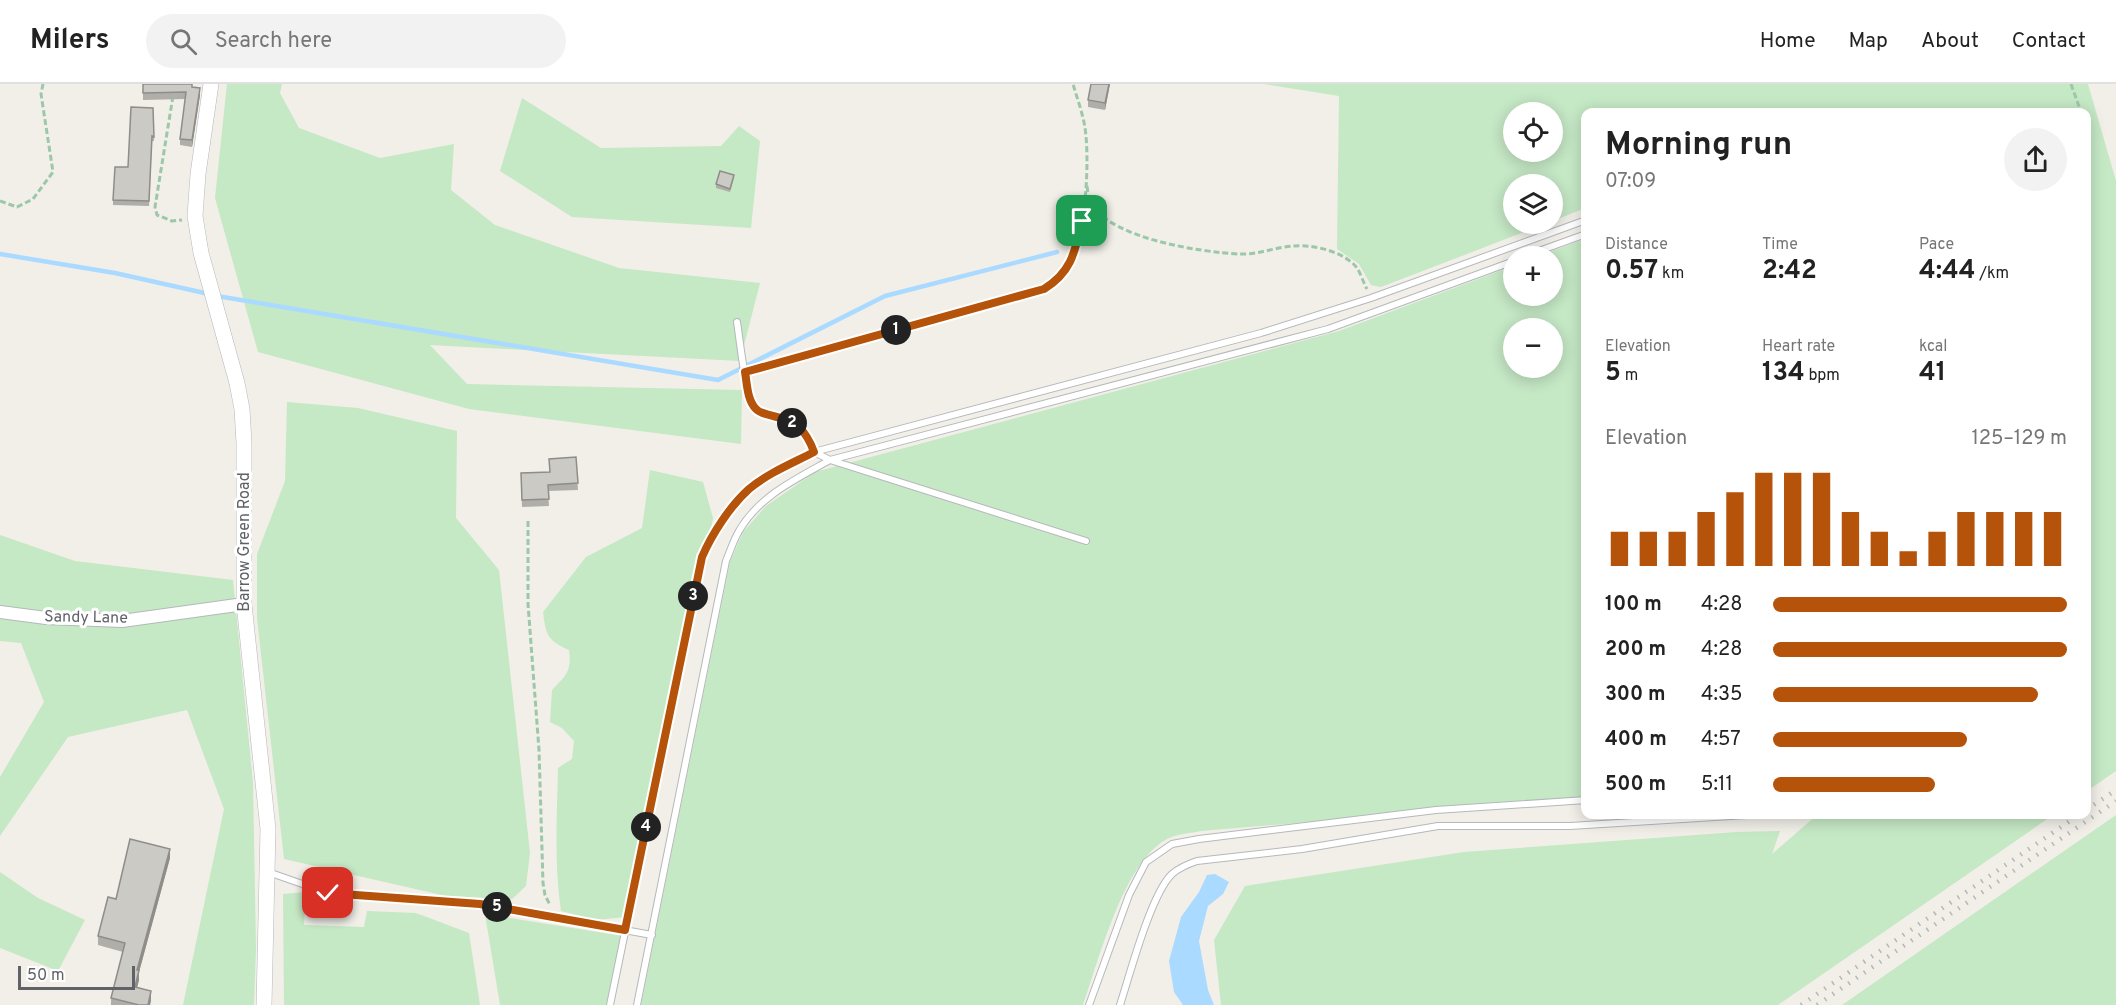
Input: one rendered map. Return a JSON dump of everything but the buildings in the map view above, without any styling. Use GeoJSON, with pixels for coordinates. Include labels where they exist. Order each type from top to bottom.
{"type":"FeatureCollection","features":[{"type":"Feature","properties":{"kind":"street","name":"Barrow Green Road"},"geometry":{"type":"LineString","coordinates":[[211,84],[198,174],[195,216],[198,240],[237,383],[242,410],[244,604],[268,829],[264,1005]]}},
{"type":"Feature","properties":{"kind":"street","name":"Sandy Lane"},"geometry":{"type":"LineString","coordinates":[[0,612],[46,618],[122,621],[244,604]]}},
{"type":"Feature","properties":{"kind":"lane"},"geometry":{"type":"LineString","coordinates":[[610,1005],[702,557],[713,533],[749,489],[814,452],[1261,333],[1371,298],[1581,222]]}},
{"type":"Feature","properties":{"kind":"lane"},"geometry":{"type":"LineString","coordinates":[[1553,246],[1581,236]]}},
{"type":"Feature","properties":{"kind":"lane"},"geometry":{"type":"LineString","coordinates":[[637,1005],[726,561],[739,531],[759,504],[778,490],[830,460],[1328,329],[1503,265]]}},
{"type":"Feature","properties":{"kind":"lane"},"geometry":{"type":"LineString","coordinates":[[737,322],[751,402],[763,414],[782,418],[801,428],[809,437],[814,452],[830,460],[1086,541]]}},
{"type":"Feature","properties":{"kind":"lane"},"geometry":{"type":"LineString","coordinates":[[1089,1005],[1129,894],[1146,862],[1172,843],[1436,810],[1581,800]]}},
{"type":"Feature","properties":{"kind":"lane"},"geometry":{"type":"LineString","coordinates":[[1120,1005],[1156,897],[1171,874],[1184,864],[1302,849],[1438,826],[1570,826],[1683,819]]}},
{"type":"Feature","properties":{"kind":"lane"},"geometry":{"type":"LineString","coordinates":[[267,872],[328,893],[480,904],[652,936]]}},
{"type":"Feature","properties":{"kind":"path"},"geometry":{"type":"LineString","coordinates":[[0,201],[17,207],[33,199],[53,172],[41,94],[43,84]]}},
{"type":"Feature","properties":{"kind":"path"},"geometry":{"type":"LineString","coordinates":[[745,372],[1044,289],[1055,282],[1069,267],[1076,248],[1082,221],[1086,182],[1085,128],[1073,84]]}},
{"type":"Feature","properties":{"kind":"path"},"geometry":{"type":"LineString","coordinates":[[2071,84],[2079,108]]}},
{"type":"Feature","properties":{"kind":"path"},"geometry":{"type":"LineString","coordinates":[[174,95],[155,207],[157,215],[172,220],[186,220],[195,216]]}},
{"type":"Feature","properties":{"kind":"path"},"geometry":{"type":"LineString","coordinates":[[1086,182],[1089,202],[1102,216],[1120,228],[1142,237],[1241,254],[1295,245],[1344,256],[1356,267],[1371,298]]}},
{"type":"Feature","properties":{"kind":"path"},"geometry":{"type":"LineString","coordinates":[[528,521],[528,604],[539,750],[543,883],[545,895],[552,909],[564,919]]}},
{"type":"Feature","properties":{"kind":"green space"},"geometry":{"type":"Polygon","coordinates":[[[227,84],[282,84],[280,93],[299,128],[380,158],[454,144],[451,190],[495,225],[619,268],[760,283],[740,361],[430,345],[467,384],[742,390],[741,444],[469,409],[258,352],[215,198],[227,84]]]}},
{"type":"Feature","properties":{"kind":"green space"},"geometry":{"type":"Polygon","coordinates":[[[1264,84],[2088,84],[2116,181],[2116,771],[2091,788],[2091,108],[1581,108],[1581,210],[1563,217],[1563,174],[1503,174],[1503,234],[1519,234],[1381,287],[1371,285],[1359,264],[1337,249],[1339,96],[1264,84]]]}},
{"type":"Feature","properties":{"kind":"green space"},"geometry":{"type":"Polygon","coordinates":[[[522,98],[601,148],[721,146],[739,126],[760,141],[751,228],[572,217],[500,171],[522,98]]]}},
{"type":"Feature","properties":{"kind":"green space"},"geometry":{"type":"Polygon","coordinates":[[[1581,240],[1581,799],[1201,831],[1169,838],[1153,849],[1126,888],[1105,938],[1083,1005],[641,1005],[730,562],[743,532],[766,506],[815,472],[1339,331],[1503,270],[1503,306],[1563,306],[1563,247],[1581,240]]]}},
{"type":"Feature","properties":{"kind":"green space"},"geometry":{"type":"Polygon","coordinates":[[[287,402],[358,408],[457,431],[456,518],[499,570],[530,853],[526,886],[512,899],[446,896],[284,859],[257,618],[257,554],[285,481],[287,402]]]}},
{"type":"Feature","properties":{"kind":"green space"},"geometry":{"type":"Polygon","coordinates":[[[650,470],[703,482],[713,518],[655,803],[625,917],[597,920],[561,911],[557,858],[558,768],[572,759],[574,741],[562,728],[550,722],[552,690],[567,673],[570,657],[569,650],[549,636],[543,612],[586,557],[642,528],[650,470]]]}},
{"type":"Feature","properties":{"kind":"green space"},"geometry":{"type":"Polygon","coordinates":[[[0,535],[75,561],[233,580],[253,783],[256,949],[254,1005],[183,1005],[224,809],[187,710],[68,737],[0,836],[0,777],[44,702],[21,643],[0,641],[0,535]]]}},
{"type":"Feature","properties":{"kind":"green space"},"geometry":{"type":"Polygon","coordinates":[[[2116,815],[2116,1005],[1842,1005],[2116,815]]]}},
{"type":"Feature","properties":{"kind":"green space"},"geometry":{"type":"Polygon","coordinates":[[[1812,819],[2047,819],[1778,1005],[1221,1005],[1214,940],[1245,886],[1464,852],[1737,832],[1780,831],[1772,854],[1812,819]]]}},
{"type":"Feature","properties":{"kind":"green space"},"geometry":{"type":"Polygon","coordinates":[[[0,872],[38,898],[85,920],[58,971],[0,948],[0,872]]]}},
{"type":"Feature","properties":{"kind":"green space"},"geometry":{"type":"Polygon","coordinates":[[[306,892],[304,925],[364,927],[367,911],[416,913],[469,933],[480,1005],[284,1005],[283,894],[306,892]]]}},
{"type":"Feature","properties":{"kind":"green space"},"geometry":{"type":"Polygon","coordinates":[[[485,914],[623,936],[606,1005],[500,1005],[485,914]]]}},
{"type":"Feature","properties":{"kind":"water"},"geometry":{"type":"Polygon","coordinates":[[[1215,874],[1229,882],[1223,894],[1208,906],[1199,941],[1208,990],[1214,1005],[1183,1005],[1174,992],[1169,961],[1181,917],[1199,892],[1207,875],[1215,874]]]}},
{"type":"Feature","properties":{"kind":"waterway"},"geometry":{"type":"LineString","coordinates":[[217,296],[718,380],[885,296],[1057,252]]}},
{"type":"Feature","properties":{"kind":"waterway"},"geometry":{"type":"LineString","coordinates":[[0,254],[115,273],[209,294]]}},
{"type":"Feature","properties":{"kind":"railway"},"geometry":{"type":"LineString","coordinates":[[2091,807],[2116,790]]}},
{"type":"Feature","properties":{"kind":"railway"},"geometry":{"type":"LineString","coordinates":[[2091,818],[2116,801]]}},
{"type":"Feature","properties":{"kind":"railway"},"geometry":{"type":"LineString","coordinates":[[1801,1005],[2073,819]]}},
{"type":"Feature","properties":{"kind":"railway"},"geometry":{"type":"LineString","coordinates":[[1817,1005],[2090,819]]}},
{"type":"Feature","properties":{"kind":"route"},"geometry":{"type":"LineString","coordinates":[[328,893],[480,904],[625,930],[702,557],[713,533],[749,489],[814,452],[809,437],[801,428],[789,421],[763,414],[756,409],[751,402],[745,372],[1044,289],[1055,282],[1069,267],[1082,221]]}}]}
